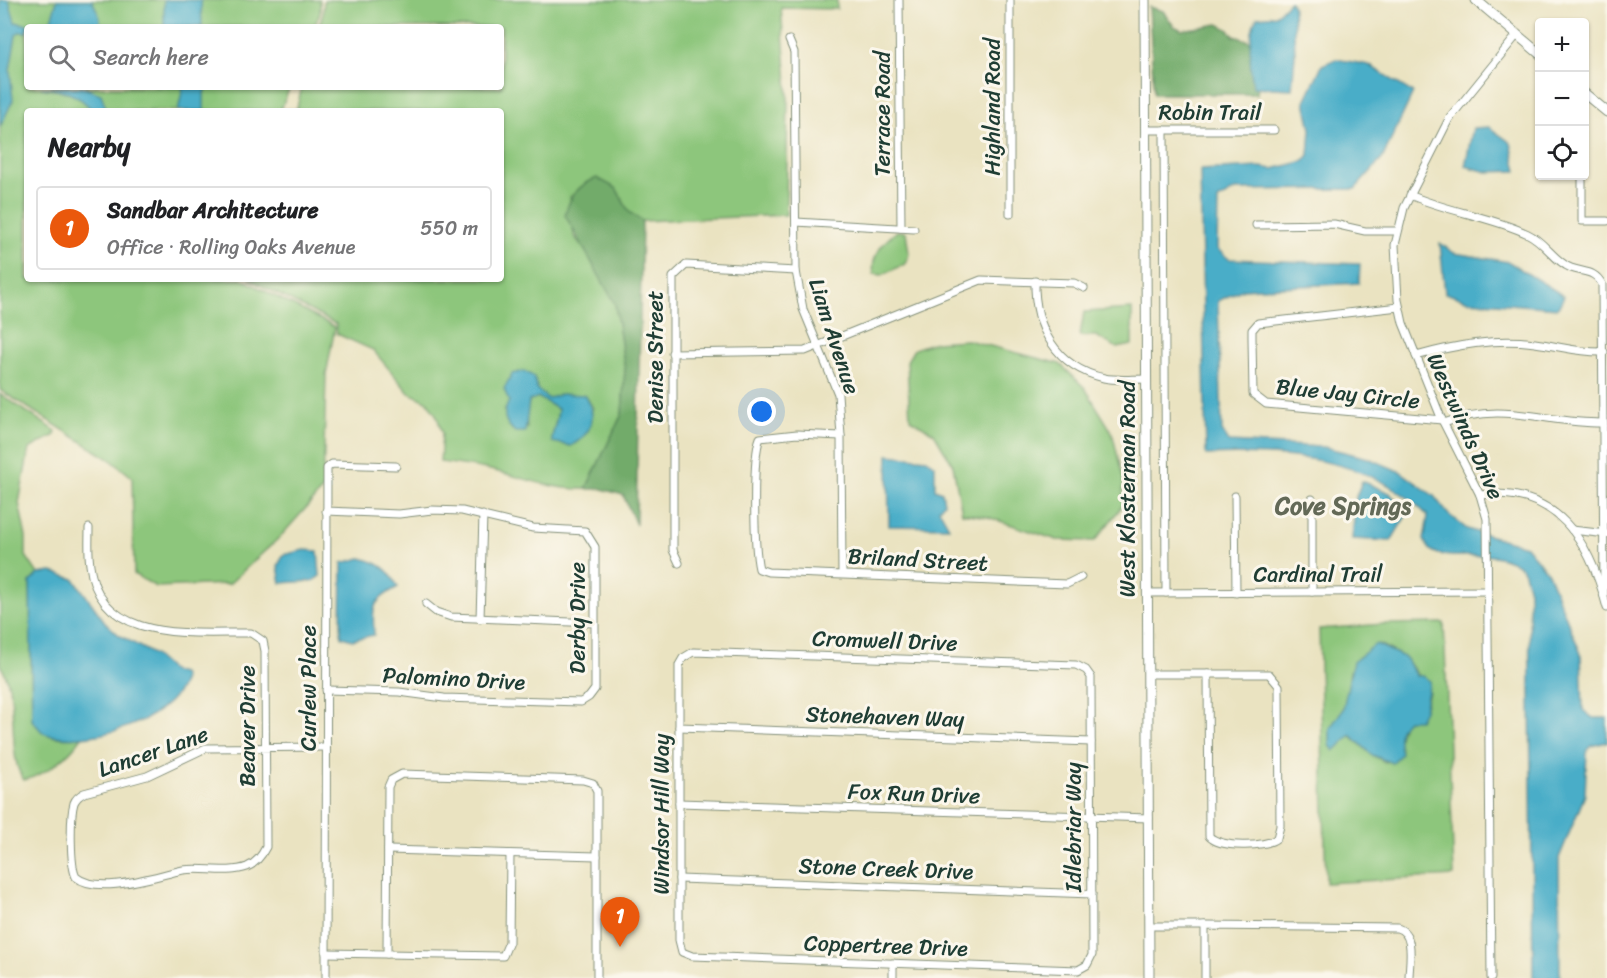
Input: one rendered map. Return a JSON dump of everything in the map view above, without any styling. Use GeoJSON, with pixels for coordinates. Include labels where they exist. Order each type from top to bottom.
{"type":"FeatureCollection","features":[{"type":"Feature","properties":{"kind":"street","name":"Terrace Road"},"geometry":{"type":"LineString","coordinates":[[899,0],[901,228]]}},
{"type":"Feature","properties":{"kind":"street","name":"Highland Road"},"geometry":{"type":"LineString","coordinates":[[1010,0],[1010,213]]}},
{"type":"Feature","properties":{"kind":"street","name":"West Klosterman Road"},"geometry":{"type":"LineString","coordinates":[[1145,0],[1149,978]]}},
{"type":"Feature","properties":{"kind":"street"},"geometry":{"type":"LineString","coordinates":[[1476,0],[1535,51]]}},
{"type":"Feature","properties":{"kind":"street","name":"Westwinds Drive"},"geometry":{"type":"LineString","coordinates":[[1491,978],[1488,533],[1480,495],[1443,422],[1399,307],[1395,257],[1397,231],[1410,195],[1455,111],[1517,35]]}},
{"type":"Feature","properties":{"kind":"street","name":"Liam Avenue"},"geometry":{"type":"LineString","coordinates":[[789,40],[794,52],[796,271],[803,309],[838,394],[841,436],[842,573]]}},
{"type":"Feature","properties":{"kind":"street"},"geometry":{"type":"LineString","coordinates":[[1589,97],[1607,112]]}},
{"type":"Feature","properties":{"kind":"street","name":"Robin Trail"},"geometry":{"type":"LineString","coordinates":[[1146,130],[1274,130]]}},
{"type":"Feature","properties":{"kind":"street"},"geometry":{"type":"LineString","coordinates":[[1164,130],[1166,593]]}},
{"type":"Feature","properties":{"kind":"street"},"geometry":{"type":"LineString","coordinates":[[1582,180],[1582,221],[1607,221]]}},
{"type":"Feature","properties":{"kind":"street"},"geometry":{"type":"LineString","coordinates":[[1410,195],[1441,208],[1496,220],[1518,229],[1538,239],[1569,267],[1588,271],[1596,276],[1604,290],[1606,534],[1604,596]]}},
{"type":"Feature","properties":{"kind":"street"},"geometry":{"type":"LineString","coordinates":[[796,222],[914,229]]}},
{"type":"Feature","properties":{"kind":"street"},"geometry":{"type":"LineString","coordinates":[[1256,225],[1328,224],[1365,231],[1397,231]]}},
{"type":"Feature","properties":{"kind":"street","name":"Denise Street"},"geometry":{"type":"LineString","coordinates":[[679,563],[673,550],[672,353],[675,274],[682,267],[796,271]]}},
{"type":"Feature","properties":{"kind":"street"},"geometry":{"type":"LineString","coordinates":[[672,353],[797,352],[819,346],[973,282],[987,279],[1074,283],[1084,288]]}},
{"type":"Feature","properties":{"kind":"street"},"geometry":{"type":"LineString","coordinates":[[1035,281],[1035,306],[1040,325],[1063,357],[1087,373],[1105,378],[1146,379]]}},
{"type":"Feature","properties":{"kind":"street","name":"Blue Jay Circle"},"geometry":{"type":"LineString","coordinates":[[1399,307],[1258,323],[1252,330],[1253,394],[1266,404],[1443,422]]}},
{"type":"Feature","properties":{"kind":"street"},"geometry":{"type":"LineString","coordinates":[[1416,356],[1458,345],[1497,341],[1538,343],[1573,351],[1604,352]]}},
{"type":"Feature","properties":{"kind":"street"},"geometry":{"type":"LineString","coordinates":[[1443,422],[1504,411],[1573,423],[1604,423]]}},
{"type":"Feature","properties":{"kind":"street","name":"Briland Street"},"geometry":{"type":"LineString","coordinates":[[841,436],[797,434],[760,438],[757,446],[756,466],[759,569],[768,572],[842,573],[1066,584],[1081,577]]}},
{"type":"Feature","properties":{"kind":"street","name":"Curlew Place"},"geometry":{"type":"LineString","coordinates":[[326,978],[327,468],[330,465],[396,466]]}},
{"type":"Feature","properties":{"kind":"street"},"geometry":{"type":"LineString","coordinates":[[1480,495],[1504,493],[1533,499],[1551,508],[1572,530],[1590,559],[1607,608]]}},
{"type":"Feature","properties":{"kind":"street"},"geometry":{"type":"LineString","coordinates":[[1235,496],[1236,593]]}},
{"type":"Feature","properties":{"kind":"street"},"geometry":{"type":"LineString","coordinates":[[1312,499],[1312,592]]}},
{"type":"Feature","properties":{"kind":"street"},"geometry":{"type":"LineString","coordinates":[[326,511],[399,514],[452,510],[483,515],[480,619]]}},
{"type":"Feature","properties":{"kind":"street","name":"Derby Drive"},"geometry":{"type":"LineString","coordinates":[[483,515],[533,528],[585,531],[592,540],[595,547],[595,689],[590,698],[580,702]]}},
{"type":"Feature","properties":{"kind":"street","name":"Beaver Drive"},"geometry":{"type":"LineString","coordinates":[[89,528],[92,572],[101,595],[118,614],[133,624],[156,631],[250,633],[263,641],[265,651],[266,847],[257,860],[245,868]]}},
{"type":"Feature","properties":{"kind":"street"},"geometry":{"type":"LineString","coordinates":[[1572,530],[1606,534]]}},
{"type":"Feature","properties":{"kind":"street","name":"Cardinal Trail"},"geometry":{"type":"LineString","coordinates":[[1147,593],[1488,591]]}},
{"type":"Feature","properties":{"kind":"street"},"geometry":{"type":"LineString","coordinates":[[426,604],[446,616],[594,623]]}},
{"type":"Feature","properties":{"kind":"street","name":"Cromwell Drive"},"geometry":{"type":"LineString","coordinates":[[679,665],[689,653],[705,652],[1076,665],[1086,670],[1091,677]]}},
{"type":"Feature","properties":{"kind":"street","name":"Windsor Hill Way"},"geometry":{"type":"LineString","coordinates":[[679,665],[679,946],[682,952],[692,956]]}},
{"type":"Feature","properties":{"kind":"street"},"geometry":{"type":"LineString","coordinates":[[1148,674],[1208,674],[1269,674],[1279,686],[1280,826],[1277,838],[1269,844],[1220,844],[1209,836],[1208,674]]}},
{"type":"Feature","properties":{"kind":"street","name":"Idlebriar Way"},"geometry":{"type":"LineString","coordinates":[[1078,970],[1087,965],[1091,959],[1091,677]]}},
{"type":"Feature","properties":{"kind":"street","name":"Palomino Drive"},"geometry":{"type":"LineString","coordinates":[[326,690],[405,692],[444,698],[580,702]]}},
{"type":"Feature","properties":{"kind":"street","name":"Stonehaven Way"},"geometry":{"type":"LineString","coordinates":[[679,727],[1091,742]]}},
{"type":"Feature","properties":{"kind":"street","name":"Lancer Lane"},"geometry":{"type":"LineString","coordinates":[[245,868],[183,870],[142,881],[86,883],[76,877],[72,864],[73,808],[76,799],[84,793],[147,776],[198,751],[213,747],[325,747]]}},
{"type":"Feature","properties":{"kind":"street"},"geometry":{"type":"LineString","coordinates":[[387,954],[388,787],[393,778],[402,774],[583,780],[593,783],[597,791],[597,978]]}},
{"type":"Feature","properties":{"kind":"street","name":"Fox Run Drive"},"geometry":{"type":"LineString","coordinates":[[679,803],[1149,818]]}},
{"type":"Feature","properties":{"kind":"street"},"geometry":{"type":"LineString","coordinates":[[388,850],[597,856]]}},
{"type":"Feature","properties":{"kind":"street"},"geometry":{"type":"LineString","coordinates":[[326,953],[499,957],[504,955],[509,945],[510,854]]}},
{"type":"Feature","properties":{"kind":"street","name":"Stone Creek Drive"},"geometry":{"type":"LineString","coordinates":[[679,879],[1092,894]]}},
{"type":"Feature","properties":{"kind":"street"},"geometry":{"type":"LineString","coordinates":[[1149,926],[1397,928],[1402,929],[1409,938],[1409,978]]}},
{"type":"Feature","properties":{"kind":"street"},"geometry":{"type":"LineString","coordinates":[[1205,926],[1205,978]]}},
{"type":"Feature","properties":{"kind":"street","name":"Coppertree Drive"},"geometry":{"type":"LineString","coordinates":[[692,956],[1078,970]]}},
{"type":"Feature","properties":{"kind":"street"},"geometry":{"type":"LineString","coordinates":[[893,963],[893,978]]}},
{"type":"Feature","properties":{"kind":"green space"},"geometry":{"type":"Polygon","coordinates":[[[0,0],[320,0],[320,13],[315,24],[24,24],[24,90],[289,90],[281,108],[24,108],[24,282],[248,282],[335,327],[326,375],[323,489],[280,537],[229,584],[156,587],[134,574],[132,477],[111,460],[0,390],[0,0]]]}},
{"type":"Feature","properties":{"kind":"green space"},"geometry":{"type":"Polygon","coordinates":[[[324,0],[837,0],[837,9],[781,8],[788,95],[786,215],[642,221],[629,212],[616,188],[587,182],[570,197],[574,236],[588,254],[615,304],[625,369],[622,414],[586,489],[560,487],[486,469],[440,462],[442,433],[437,416],[427,401],[409,393],[373,350],[337,334],[336,324],[255,282],[504,282],[504,108],[297,108],[301,90],[504,90],[504,24],[319,24],[324,0]],[[534,377],[504,411],[527,428],[526,414],[529,401],[538,397],[558,409],[552,442],[571,446],[593,408],[585,395],[548,399],[537,389],[534,377]]]}},
{"type":"Feature","properties":{"kind":"green space"},"geometry":{"type":"Polygon","coordinates":[[[1149,7],[1163,11],[1174,26],[1182,30],[1218,24],[1228,29],[1234,36],[1251,41],[1253,87],[1258,86],[1257,94],[1154,94],[1149,7]]]}},
{"type":"Feature","properties":{"kind":"green space"},"geometry":{"type":"Polygon","coordinates":[[[597,178],[616,188],[629,212],[642,221],[636,525],[623,495],[602,489],[586,489],[622,414],[625,369],[615,304],[565,215],[569,202],[576,192],[597,178]]]}},
{"type":"Feature","properties":{"kind":"green space"},"geometry":{"type":"Polygon","coordinates":[[[897,231],[906,232],[909,254],[905,264],[882,275],[874,274],[876,255],[897,231]]]}},
{"type":"Feature","properties":{"kind":"green space"},"geometry":{"type":"Polygon","coordinates":[[[1132,309],[1132,345],[1117,348],[1096,336],[1080,336],[1084,312],[1132,309]]]}},
{"type":"Feature","properties":{"kind":"green space"},"geometry":{"type":"Polygon","coordinates":[[[967,340],[1060,364],[1085,388],[1112,432],[1123,478],[1123,505],[1095,541],[1057,540],[988,517],[962,513],[953,465],[934,433],[910,419],[907,361],[914,349],[935,342],[967,340]]]}},
{"type":"Feature","properties":{"kind":"green space"},"geometry":{"type":"Polygon","coordinates":[[[0,394],[56,431],[55,435],[29,449],[19,503],[26,537],[26,556],[38,574],[30,582],[32,720],[48,734],[66,738],[82,737],[57,763],[41,774],[24,780],[15,756],[12,709],[7,678],[0,665],[0,394]]]}},
{"type":"Feature","properties":{"kind":"green space"},"geometry":{"type":"Polygon","coordinates":[[[1444,623],[1454,876],[1326,883],[1319,629],[1384,624],[1444,623]],[[1379,644],[1359,657],[1350,671],[1347,696],[1340,717],[1330,734],[1334,750],[1350,735],[1372,755],[1385,762],[1401,751],[1397,744],[1403,723],[1424,710],[1429,692],[1406,658],[1379,644]]]}},
{"type":"Feature","properties":{"kind":"water"},"geometry":{"type":"Polygon","coordinates":[[[0,0],[9,0],[15,22],[25,24],[24,32],[16,35],[10,70],[13,100],[0,127],[0,0]]]}},
{"type":"Feature","properties":{"kind":"water"},"geometry":{"type":"Polygon","coordinates":[[[57,0],[92,0],[100,24],[50,24],[57,0]]]}},
{"type":"Feature","properties":{"kind":"water"},"geometry":{"type":"Polygon","coordinates":[[[164,0],[201,0],[202,24],[164,24],[164,0]]]}},
{"type":"Feature","properties":{"kind":"water"},"geometry":{"type":"Polygon","coordinates":[[[1290,1],[1293,6],[1295,55],[1292,89],[1253,87],[1250,51],[1257,17],[1276,15],[1290,1]]]}},
{"type":"Feature","properties":{"kind":"water"},"geometry":{"type":"Polygon","coordinates":[[[1336,59],[1369,65],[1413,93],[1382,159],[1355,189],[1235,190],[1218,200],[1217,249],[1229,259],[1360,264],[1359,283],[1243,289],[1218,301],[1222,431],[1229,442],[1324,447],[1368,458],[1401,472],[1434,496],[1448,514],[1467,529],[1526,546],[1548,573],[1581,654],[1583,710],[1593,718],[1607,718],[1607,742],[1591,746],[1587,750],[1585,795],[1559,858],[1560,978],[1533,978],[1529,591],[1523,569],[1512,561],[1500,557],[1452,556],[1432,551],[1424,540],[1428,516],[1405,496],[1380,481],[1353,470],[1295,457],[1206,455],[1200,170],[1260,167],[1273,169],[1304,161],[1309,155],[1311,129],[1305,101],[1322,65],[1336,59]]]}},
{"type":"Feature","properties":{"kind":"water"},"geometry":{"type":"Polygon","coordinates":[[[56,90],[90,90],[101,94],[106,108],[90,108],[76,96],[56,90]]]}},
{"type":"Feature","properties":{"kind":"water"},"geometry":{"type":"Polygon","coordinates":[[[182,90],[206,90],[204,108],[179,108],[182,90]]]}},
{"type":"Feature","properties":{"kind":"water"},"geometry":{"type":"Polygon","coordinates":[[[1489,127],[1511,143],[1517,171],[1487,172],[1465,166],[1473,128],[1489,127]]]}},
{"type":"Feature","properties":{"kind":"water"},"geometry":{"type":"Polygon","coordinates":[[[1440,243],[1454,253],[1509,262],[1564,296],[1558,308],[1469,301],[1445,293],[1440,243]]]}},
{"type":"Feature","properties":{"kind":"water"},"geometry":{"type":"Polygon","coordinates":[[[524,371],[534,377],[537,389],[548,399],[561,394],[585,395],[591,410],[591,424],[584,436],[571,446],[552,442],[558,409],[538,397],[529,401],[525,432],[515,432],[508,425],[505,410],[509,401],[504,389],[512,374],[524,371]]]}},
{"type":"Feature","properties":{"kind":"water"},"geometry":{"type":"Polygon","coordinates":[[[888,455],[927,459],[935,465],[935,489],[942,492],[944,503],[939,509],[949,527],[889,526],[888,455]]]}},
{"type":"Feature","properties":{"kind":"water"},"geometry":{"type":"Polygon","coordinates":[[[1362,481],[1390,493],[1407,514],[1391,541],[1352,539],[1356,497],[1362,481]]]}},
{"type":"Feature","properties":{"kind":"water"},"geometry":{"type":"Polygon","coordinates":[[[304,550],[318,551],[320,576],[313,581],[281,583],[278,566],[283,555],[304,550]]]}},
{"type":"Feature","properties":{"kind":"water"},"geometry":{"type":"Polygon","coordinates":[[[361,558],[383,568],[398,587],[382,597],[375,606],[374,635],[352,640],[342,637],[341,632],[342,563],[361,558]]]}},
{"type":"Feature","properties":{"kind":"water"},"geometry":{"type":"Polygon","coordinates":[[[52,572],[74,579],[105,622],[119,635],[153,654],[172,671],[182,674],[184,679],[176,695],[162,708],[124,728],[80,737],[60,737],[43,733],[32,720],[30,582],[38,574],[52,572]]]}},
{"type":"Feature","properties":{"kind":"water"},"geometry":{"type":"Polygon","coordinates":[[[1376,644],[1406,658],[1416,676],[1422,676],[1430,681],[1424,710],[1419,720],[1407,720],[1403,724],[1399,732],[1401,754],[1392,763],[1372,755],[1351,735],[1334,751],[1330,745],[1330,728],[1343,709],[1353,662],[1376,644]]]}},
{"type":"Feature","properties":{"kind":"place","name":"Sandbar Architecture"},"geometry":{"type":"Point","coordinates":[620,947]}},
{"type":"Feature","properties":{"kind":"district","name":"Cove Springs"},"geometry":{"type":"Point","coordinates":[1343,506]}}]}
